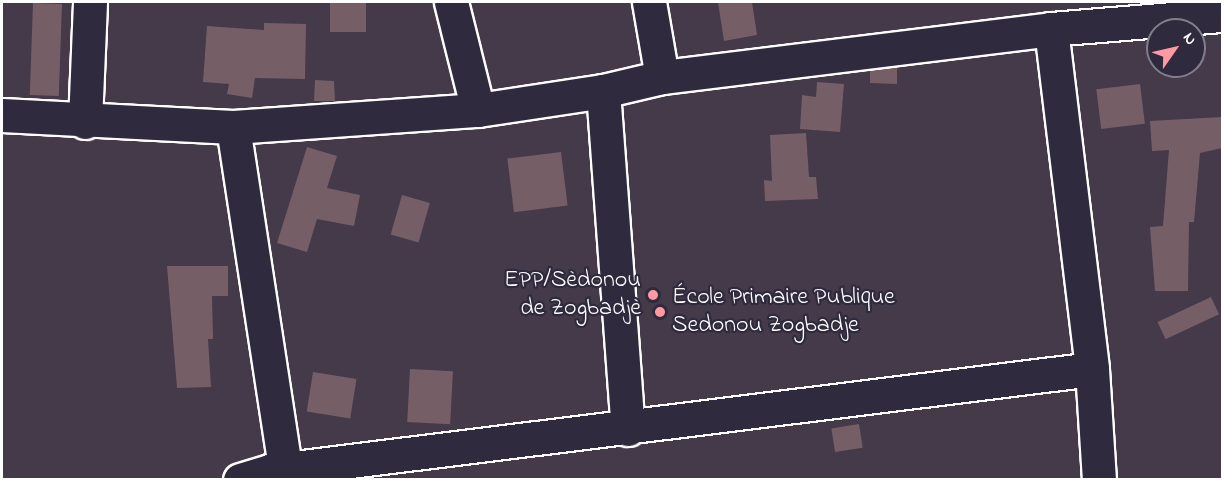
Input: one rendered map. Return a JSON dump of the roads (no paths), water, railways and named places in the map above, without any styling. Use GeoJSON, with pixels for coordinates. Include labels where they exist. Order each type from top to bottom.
{"type":"FeatureCollection","features":[{"type":"Feature","properties":{"kind":"street"},"geometry":{"type":"LineString","coordinates":[[84,122],[90,2]]}},
{"type":"Feature","properties":{"kind":"street"},"geometry":{"type":"LineString","coordinates":[[451,2],[478,110]]}},
{"type":"Feature","properties":{"kind":"street"},"geometry":{"type":"LineString","coordinates":[[649,2],[663,77]]}},
{"type":"Feature","properties":{"kind":"street"},"geometry":{"type":"LineString","coordinates":[[2,116],[84,122],[233,127],[478,110],[603,91],[663,77],[1051,29],[1222,15]]}},
{"type":"Feature","properties":{"kind":"street"},"geometry":{"type":"LineString","coordinates":[[1051,29],[1092,369],[1099,480]]}},
{"type":"Feature","properties":{"kind":"street"},"geometry":{"type":"LineString","coordinates":[[603,91],[628,429]]}},
{"type":"Feature","properties":{"kind":"street"},"geometry":{"type":"LineString","coordinates":[[233,127],[286,475]]}},
{"type":"Feature","properties":{"kind":"street"},"geometry":{"type":"LineString","coordinates":[[240,480],[1092,369]]}},
{"type":"Feature","properties":{"kind":"place","name":"EPP/Sèdonou de Zogbadjè"},"geometry":{"type":"Point","coordinates":[653,295]}},
{"type":"Feature","properties":{"kind":"place","name":"École Primaire Publique Sedonou Zogbadje"},"geometry":{"type":"Point","coordinates":[660,312]}}]}
